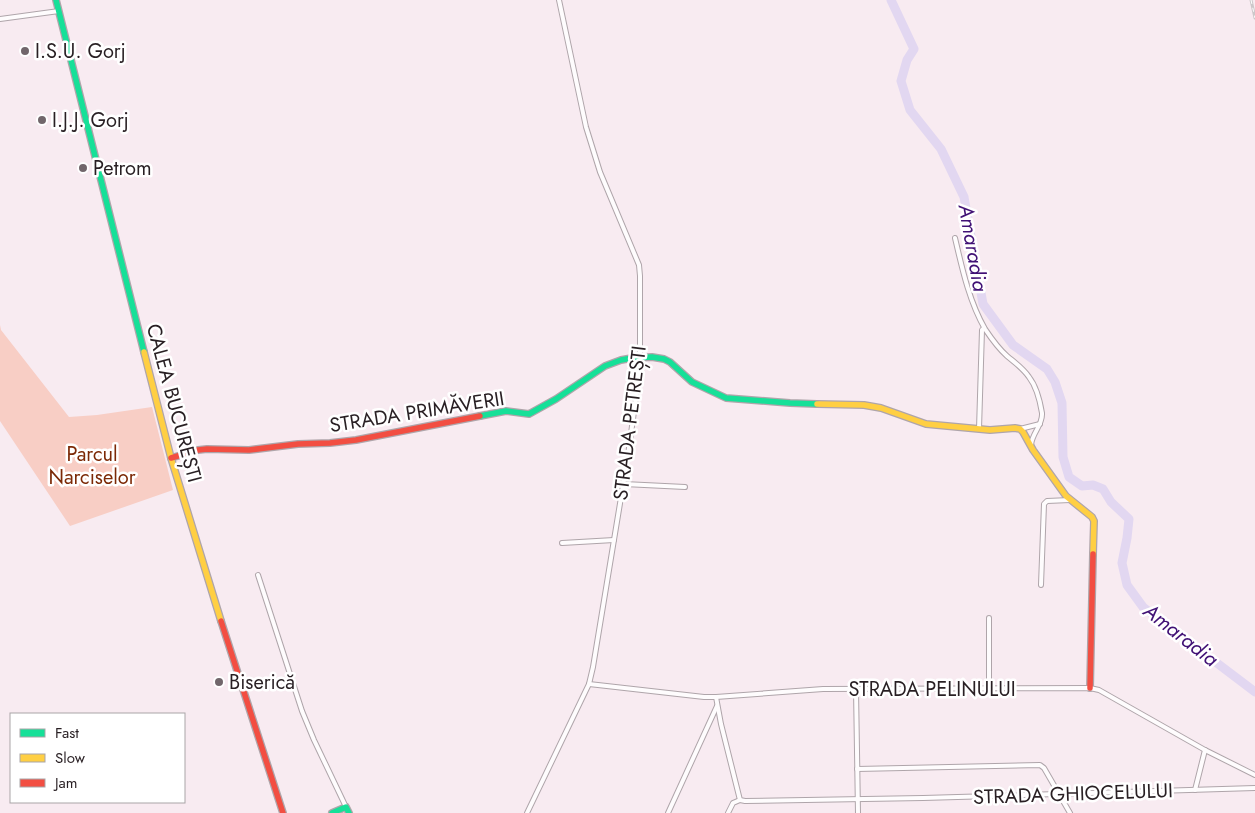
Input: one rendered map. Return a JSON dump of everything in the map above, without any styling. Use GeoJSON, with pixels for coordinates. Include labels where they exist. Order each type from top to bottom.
{"type":"FeatureCollection","features":[{"type":"Feature","properties":{"kind":"street","name":"CALEA BUCUREȘTI"},"geometry":{"type":"LineString","coordinates":[[56,0],[171,458],[282,812]]}},
{"type":"Feature","properties":{"kind":"street","name":"STRADA PETREȘTI"},"geometry":{"type":"LineString","coordinates":[[527,813],[589,684],[624,484],[636,405],[640,357],[639,266],[591,146],[559,0]]}},
{"type":"Feature","properties":{"kind":"street"},"geometry":{"type":"LineString","coordinates":[[0,19],[59,11]]}},
{"type":"Feature","properties":{"kind":"street"},"geometry":{"type":"LineString","coordinates":[[955,238],[968,291],[984,328],[996,345],[1033,382],[1042,413],[1042,421],[1033,436],[1031,447]]}},
{"type":"Feature","properties":{"kind":"street"},"geometry":{"type":"LineString","coordinates":[[979,429],[982,330],[984,328]]}},
{"type":"Feature","properties":{"kind":"street","name":"STRADA PRIMĂVERII"},"geometry":{"type":"LineString","coordinates":[[171,458],[198,450],[250,450],[356,440],[506,411],[529,414],[556,399],[605,366],[621,360],[640,357],[664,359],[692,382],[726,398],[790,403],[864,405],[881,408],[926,424],[990,430],[1020,429]]}},
{"type":"Feature","properties":{"kind":"street"},"geometry":{"type":"LineString","coordinates":[[1040,424],[1020,429],[1049,473],[1070,500],[1092,517],[1095,525],[1090,688]]}},
{"type":"Feature","properties":{"kind":"street"},"geometry":{"type":"LineString","coordinates":[[624,484],[686,487]]}},
{"type":"Feature","properties":{"kind":"street"},"geometry":{"type":"LineString","coordinates":[[1041,585],[1044,504],[1047,501],[1070,500]]}},
{"type":"Feature","properties":{"kind":"street"},"geometry":{"type":"LineString","coordinates":[[562,543],[614,540]]}},
{"type":"Feature","properties":{"kind":"street"},"geometry":{"type":"LineString","coordinates":[[258,576],[302,710],[314,740],[348,810],[332,813]]}},
{"type":"Feature","properties":{"kind":"street"},"geometry":{"type":"LineString","coordinates":[[989,618],[989,689]]}},
{"type":"Feature","properties":{"kind":"street","name":"STRADA PELINULUI"},"geometry":{"type":"LineString","coordinates":[[589,684],[704,697],[823,689],[1090,688],[1099,690],[1255,776]]}},
{"type":"Feature","properties":{"kind":"street"},"geometry":{"type":"LineString","coordinates":[[856,689],[858,813]]}},
{"type":"Feature","properties":{"kind":"street"},"geometry":{"type":"LineString","coordinates":[[716,697],[740,800],[733,803],[728,813]]}},
{"type":"Feature","properties":{"kind":"street"},"geometry":{"type":"LineString","coordinates":[[668,813],[717,705]]}},
{"type":"Feature","properties":{"kind":"street"},"geometry":{"type":"LineString","coordinates":[[1196,790],[1205,750]]}},
{"type":"Feature","properties":{"kind":"street"},"geometry":{"type":"LineString","coordinates":[[857,769],[1040,765],[1044,768],[1070,813]]}},
{"type":"Feature","properties":{"kind":"street","name":"STRADA GHIOCELULUI"},"geometry":{"type":"LineString","coordinates":[[740,800],[858,799],[1255,788]]}},
{"type":"Feature","properties":{"kind":"green space","name":"Parcul Narciselor"},"geometry":{"type":"Polygon","coordinates":[[[0,325],[1,330],[69,417],[152,407],[173,490],[70,526],[0,421],[0,325]]]}},
{"type":"Feature","properties":{"kind":"waterway","name":"Amaradia"},"geometry":{"type":"LineString","coordinates":[[891,0],[914,49],[907,60],[901,81],[910,110],[941,149],[964,197],[983,304],[1013,345],[1047,369],[1055,382],[1062,403],[1063,457],[1069,477],[1082,486],[1093,485],[1103,489],[1111,502],[1129,519],[1122,563],[1127,585],[1143,607],[1255,692]]}},
{"type":"Feature","properties":{"kind":"railway"},"geometry":{"type":"LineString","coordinates":[[1251,0],[1255,18]]}},
{"type":"Feature","properties":{"kind":"traffic: fast"},"geometry":{"type":"LineString","coordinates":[[56,0],[144,352]]}},
{"type":"Feature","properties":{"kind":"traffic: fast"},"geometry":{"type":"LineString","coordinates":[[480,416],[506,411],[529,414],[556,399],[605,366],[621,360],[652,357],[670,362],[692,382],[726,398],[817,404]]}},
{"type":"Feature","properties":{"kind":"traffic: fast"},"geometry":{"type":"LineString","coordinates":[[332,813],[346,807],[349,813]]}},
{"type":"Feature","properties":{"kind":"traffic: slow"},"geometry":{"type":"LineString","coordinates":[[144,352],[171,458],[221,621]]}},
{"type":"Feature","properties":{"kind":"traffic: slow"},"geometry":{"type":"LineString","coordinates":[[817,404],[864,405],[881,408],[926,424],[990,430],[1020,429],[1066,496],[1092,517],[1094,521],[1093,554]]}},
{"type":"Feature","properties":{"kind":"traffic: jam"},"geometry":{"type":"LineString","coordinates":[[171,458],[207,449],[249,450],[356,440],[480,416]]}},
{"type":"Feature","properties":{"kind":"traffic: jam"},"geometry":{"type":"LineString","coordinates":[[1090,688],[1093,554]]}},
{"type":"Feature","properties":{"kind":"traffic: jam"},"geometry":{"type":"LineString","coordinates":[[221,621],[283,813]]}},
{"type":"Feature","properties":{"kind":"place","name":"I.S.U. Gorj"},"geometry":{"type":"Point","coordinates":[25,51]}},
{"type":"Feature","properties":{"kind":"place","name":"I.J.J. Gorj"},"geometry":{"type":"Point","coordinates":[42,120]}},
{"type":"Feature","properties":{"kind":"place","name":"Petrom"},"geometry":{"type":"Point","coordinates":[83,168]}},
{"type":"Feature","properties":{"kind":"place","name":"Biserică"},"geometry":{"type":"Point","coordinates":[219,682]}}]}
